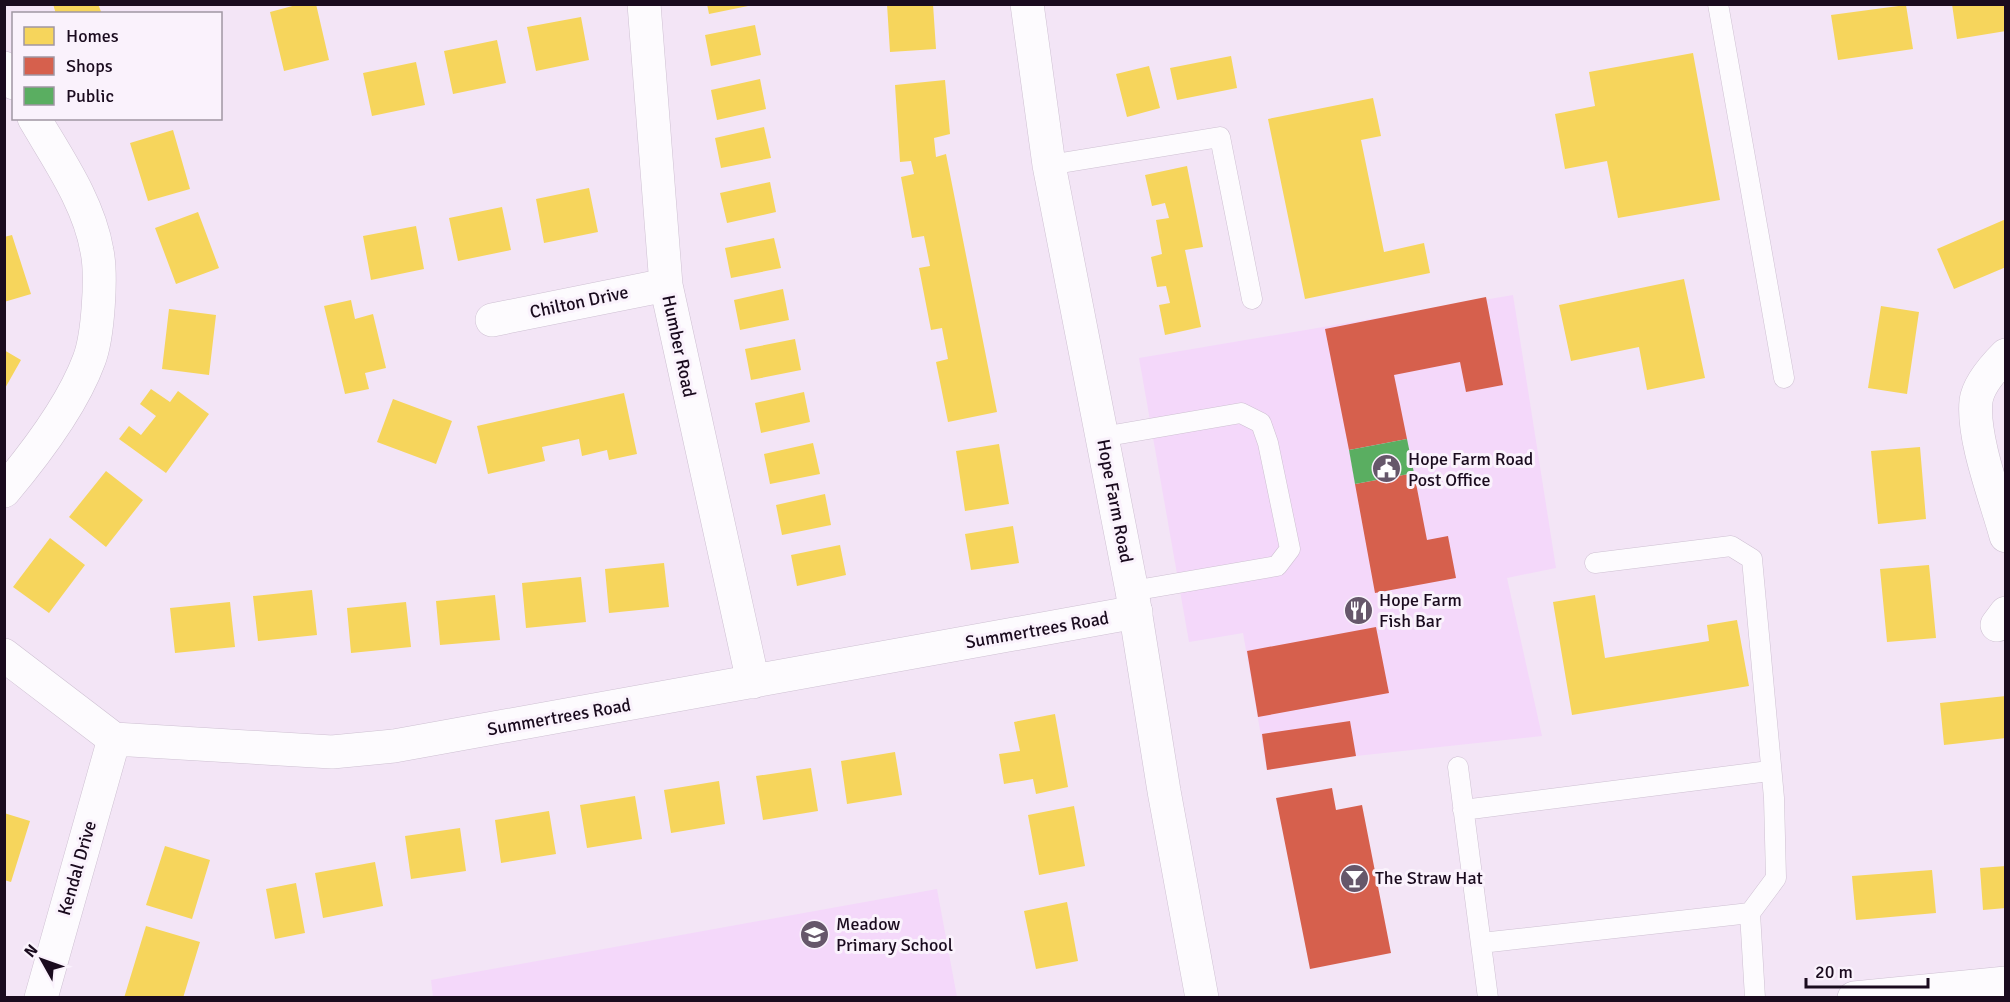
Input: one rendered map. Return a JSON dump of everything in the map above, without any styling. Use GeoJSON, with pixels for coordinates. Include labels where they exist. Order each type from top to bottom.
{"type":"FeatureCollection","features":[{"type":"Feature","properties":{"kind":"street","name":"Humber Road"},"geometry":{"type":"LineString","coordinates":[[644,4],[666,285],[753,682]]}},
{"type":"Feature","properties":{"kind":"street","name":"Hope Farm Road"},"geometry":{"type":"LineString","coordinates":[[1027,4],[1049,165],[1134,601],[1164,791],[1202,998]]}},
{"type":"Feature","properties":{"kind":"street"},"geometry":{"type":"LineString","coordinates":[[4,491],[50,433],[89,359],[98,303],[98,251],[85,211],[67,174],[35,120]]}},
{"type":"Feature","properties":{"kind":"street","name":"Chilton Drive"},"geometry":{"type":"LineString","coordinates":[[492,320],[666,285]]}},
{"type":"Feature","properties":{"kind":"street"},"geometry":{"type":"LineString","coordinates":[[2006,355],[1993,369],[1976,399],[1978,432],[2006,536]]}},
{"type":"Feature","properties":{"kind":"street","name":"Summertrees Road"},"geometry":{"type":"LineString","coordinates":[[114,739],[332,753],[394,746],[753,682],[1134,601]]}},
{"type":"Feature","properties":{"kind":"street"},"geometry":{"type":"LineString","coordinates":[[4,655],[114,739]]}},
{"type":"Feature","properties":{"kind":"street","name":"Kendal Drive"},"geometry":{"type":"LineString","coordinates":[[41,998],[114,739]]}},
{"type":"Feature","properties":{"kind":"street"},"geometry":{"type":"LineString","coordinates":[[1854,998],[2006,984]]}},
{"type":"Feature","properties":{"kind":"lane"},"geometry":{"type":"LineString","coordinates":[[1718,4],[1784,378]]}},
{"type":"Feature","properties":{"kind":"lane"},"geometry":{"type":"LineString","coordinates":[[1049,165],[1220,137],[1252,299]]}},
{"type":"Feature","properties":{"kind":"lane"},"geometry":{"type":"LineString","coordinates":[[1102,437],[1241,413],[1261,423],[1268,443],[1290,549],[1277,566],[1134,601]]}},
{"type":"Feature","properties":{"kind":"lane"},"geometry":{"type":"LineString","coordinates":[[1595,563],[1731,546],[1752,560],[1768,727],[1769,771],[1774,798],[1776,878],[1750,913],[1755,998]]}},
{"type":"Feature","properties":{"kind":"lane"},"geometry":{"type":"LineString","coordinates":[[1458,767],[1488,998]]}},
{"type":"Feature","properties":{"kind":"lane"},"geometry":{"type":"LineString","coordinates":[[1463,810],[1769,771]]}},
{"type":"Feature","properties":{"kind":"lane"},"geometry":{"type":"LineString","coordinates":[[1481,942],[1750,913]]}},
{"type":"Feature","properties":{"kind":"shaded area"},"geometry":{"type":"Polygon","coordinates":[[[1513,295],[1556,568],[1507,578],[1542,736],[1356,756],[1267,770],[1243,633],[1189,642],[1139,358],[1513,295]]]}},
{"type":"Feature","properties":{"kind":"shaded area","name":"Meadow Primary School"},"geometry":{"type":"Polygon","coordinates":[[[937,889],[957,997],[433,997],[431,980],[937,889]]]}},
{"type":"Feature","properties":{"kind":"building: Homes"},"geometry":{"type":"Polygon","coordinates":[[[53,4],[98,4],[101,12],[55,12],[53,4]]]}},
{"type":"Feature","properties":{"kind":"building: Homes"},"geometry":{"type":"Polygon","coordinates":[[[300,4],[316,4],[329,60],[284,71],[270,12],[300,4]]]}},
{"type":"Feature","properties":{"kind":"building: Homes"},"geometry":{"type":"Polygon","coordinates":[[[707,4],[748,4],[748,6],[709,14],[707,4]]]}},
{"type":"Feature","properties":{"kind":"building: Homes"},"geometry":{"type":"Polygon","coordinates":[[[887,4],[933,4],[936,49],[890,52],[887,4]]]}},
{"type":"Feature","properties":{"kind":"building: Homes"},"geometry":{"type":"Polygon","coordinates":[[[1952,4],[2006,4],[2006,31],[1957,39],[1952,4]]]}},
{"type":"Feature","properties":{"kind":"building: Homes"},"geometry":{"type":"Polygon","coordinates":[[[1906,5],[1913,49],[1838,60],[1831,15],[1906,5]]]}},
{"type":"Feature","properties":{"kind":"building: Homes"},"geometry":{"type":"Polygon","coordinates":[[[581,17],[589,60],[536,71],[527,27],[581,17]]]}},
{"type":"Feature","properties":{"kind":"building: Homes"},"geometry":{"type":"Polygon","coordinates":[[[755,25],[761,55],[711,66],[705,35],[755,25]]]}},
{"type":"Feature","properties":{"kind":"building: Homes"},"geometry":{"type":"Polygon","coordinates":[[[497,40],[506,83],[453,94],[444,51],[497,40]]]}},
{"type":"Feature","properties":{"kind":"building: Homes"},"geometry":{"type":"Polygon","coordinates":[[[1693,53],[1720,200],[1618,218],[1607,161],[1565,169],[1555,114],[1595,106],[1589,72],[1693,53]]]}},
{"type":"Feature","properties":{"kind":"building: Homes"},"geometry":{"type":"Polygon","coordinates":[[[1231,56],[1237,88],[1177,100],[1170,68],[1231,56]]]}},
{"type":"Feature","properties":{"kind":"building: Homes"},"geometry":{"type":"Polygon","coordinates":[[[416,62],[425,105],[372,116],[363,73],[416,62]]]}},
{"type":"Feature","properties":{"kind":"building: Homes"},"geometry":{"type":"Polygon","coordinates":[[[1149,66],[1160,108],[1127,117],[1116,74],[1149,66]]]}},
{"type":"Feature","properties":{"kind":"building: Homes"},"geometry":{"type":"Polygon","coordinates":[[[760,79],[766,109],[717,120],[711,90],[760,79]]]}},
{"type":"Feature","properties":{"kind":"building: Homes"},"geometry":{"type":"Polygon","coordinates":[[[945,80],[950,134],[934,138],[936,157],[946,154],[997,412],[948,422],[936,362],[948,359],[942,328],[931,330],[919,268],[930,266],[924,236],[912,238],[901,177],[914,174],[911,161],[900,162],[895,85],[945,80]]]}},
{"type":"Feature","properties":{"kind":"building: Homes"},"geometry":{"type":"Polygon","coordinates":[[[1373,98],[1381,136],[1361,140],[1384,252],[1424,243],[1430,273],[1305,299],[1268,119],[1373,98]]]}},
{"type":"Feature","properties":{"kind":"building: Homes"},"geometry":{"type":"Polygon","coordinates":[[[764,127],[771,158],[721,168],[715,138],[764,127]]]}},
{"type":"Feature","properties":{"kind":"building: Homes"},"geometry":{"type":"Polygon","coordinates":[[[173,130],[190,189],[148,201],[130,143],[173,130]]]}},
{"type":"Feature","properties":{"kind":"building: Homes"},"geometry":{"type":"Polygon","coordinates":[[[1187,166],[1203,247],[1185,250],[1201,327],[1165,335],[1159,305],[1170,303],[1166,286],[1157,287],[1151,257],[1162,254],[1156,220],[1169,218],[1165,203],[1152,206],[1145,175],[1187,166]]]}},
{"type":"Feature","properties":{"kind":"building: Homes"},"geometry":{"type":"Polygon","coordinates":[[[770,182],[776,212],[727,223],[720,193],[770,182]]]}},
{"type":"Feature","properties":{"kind":"building: Homes"},"geometry":{"type":"Polygon","coordinates":[[[589,188],[598,232],[544,243],[536,199],[589,188]]]}},
{"type":"Feature","properties":{"kind":"building: Homes"},"geometry":{"type":"Polygon","coordinates":[[[502,207],[511,250],[458,261],[449,218],[502,207]]]}},
{"type":"Feature","properties":{"kind":"building: Homes"},"geometry":{"type":"Polygon","coordinates":[[[198,212],[219,268],[176,284],[155,228],[198,212]]]}},
{"type":"Feature","properties":{"kind":"building: Homes"},"geometry":{"type":"Polygon","coordinates":[[[2006,219],[2006,267],[1954,289],[1937,249],[2006,219]]]}},
{"type":"Feature","properties":{"kind":"building: Homes"},"geometry":{"type":"Polygon","coordinates":[[[416,226],[424,269],[371,280],[363,236],[416,226]]]}},
{"type":"Feature","properties":{"kind":"building: Homes"},"geometry":{"type":"Polygon","coordinates":[[[12,235],[31,294],[4,302],[4,237],[12,235]]]}},
{"type":"Feature","properties":{"kind":"building: Homes"},"geometry":{"type":"Polygon","coordinates":[[[774,238],[781,268],[731,278],[725,248],[774,238]]]}},
{"type":"Feature","properties":{"kind":"building: Homes"},"geometry":{"type":"Polygon","coordinates":[[[1684,279],[1705,378],[1647,390],[1639,347],[1571,361],[1559,305],[1684,279]]]}},
{"type":"Feature","properties":{"kind":"building: Homes"},"geometry":{"type":"Polygon","coordinates":[[[783,289],[789,320],[740,330],[734,300],[783,289]]]}},
{"type":"Feature","properties":{"kind":"building: Homes"},"geometry":{"type":"Polygon","coordinates":[[[351,300],[355,319],[373,314],[386,368],[365,373],[369,389],[345,394],[324,306],[351,300]]]}},
{"type":"Feature","properties":{"kind":"building: Homes"},"geometry":{"type":"Polygon","coordinates":[[[1881,306],[1919,312],[1907,394],[1868,388],[1881,306]]]}},
{"type":"Feature","properties":{"kind":"building: Homes"},"geometry":{"type":"Polygon","coordinates":[[[169,309],[216,315],[209,375],[162,369],[169,309]]]}},
{"type":"Feature","properties":{"kind":"building: Homes"},"geometry":{"type":"Polygon","coordinates":[[[795,339],[801,370],[751,380],[745,349],[795,339]]]}},
{"type":"Feature","properties":{"kind":"building: Homes"},"geometry":{"type":"Polygon","coordinates":[[[4,350],[21,360],[4,390],[4,350]]]}},
{"type":"Feature","properties":{"kind":"building: Homes"},"geometry":{"type":"Polygon","coordinates":[[[151,389],[170,402],[178,391],[209,414],[166,473],[119,439],[129,426],[141,435],[156,416],[140,404],[151,389]]]}},
{"type":"Feature","properties":{"kind":"building: Homes"},"geometry":{"type":"Polygon","coordinates":[[[804,392],[810,422],[761,433],[755,403],[804,392]]]}},
{"type":"Feature","properties":{"kind":"building: Homes"},"geometry":{"type":"Polygon","coordinates":[[[624,393],[637,454],[609,460],[607,450],[582,456],[579,439],[542,447],[545,461],[488,474],[477,426],[624,393]]]}},
{"type":"Feature","properties":{"kind":"building: Homes"},"geometry":{"type":"Polygon","coordinates":[[[393,399],[452,421],[436,464],[377,442],[393,399]]]}},
{"type":"Feature","properties":{"kind":"building: Homes"},"geometry":{"type":"Polygon","coordinates":[[[813,443],[820,474],[770,484],[764,454],[813,443]]]}},
{"type":"Feature","properties":{"kind":"building: Homes"},"geometry":{"type":"Polygon","coordinates":[[[999,444],[1009,504],[965,511],[956,451],[999,444]]]}},
{"type":"Feature","properties":{"kind":"building: Homes"},"geometry":{"type":"Polygon","coordinates":[[[1920,447],[1926,519],[1878,524],[1871,451],[1920,447]]]}},
{"type":"Feature","properties":{"kind":"building: Homes"},"geometry":{"type":"Polygon","coordinates":[[[106,471],[143,500],[106,547],[69,517],[106,471]]]}},
{"type":"Feature","properties":{"kind":"building: Homes"},"geometry":{"type":"Polygon","coordinates":[[[825,494],[831,525],[782,535],[776,505],[825,494]]]}},
{"type":"Feature","properties":{"kind":"building: Homes"},"geometry":{"type":"Polygon","coordinates":[[[1013,526],[1019,563],[971,570],[965,534],[1013,526]]]}},
{"type":"Feature","properties":{"kind":"building: Homes"},"geometry":{"type":"Polygon","coordinates":[[[50,538],[85,565],[49,613],[13,587],[50,538]]]}},
{"type":"Feature","properties":{"kind":"building: Homes"},"geometry":{"type":"Polygon","coordinates":[[[840,545],[846,575],[797,586],[791,555],[840,545]]]}},
{"type":"Feature","properties":{"kind":"building: Homes"},"geometry":{"type":"Polygon","coordinates":[[[664,563],[669,607],[609,613],[605,569],[664,563]]]}},
{"type":"Feature","properties":{"kind":"building: Homes"},"geometry":{"type":"Polygon","coordinates":[[[1929,565],[1936,638],[1887,642],[1880,569],[1929,565]]]}},
{"type":"Feature","properties":{"kind":"building: Homes"},"geometry":{"type":"Polygon","coordinates":[[[581,577],[586,622],[526,628],[522,583],[581,577]]]}},
{"type":"Feature","properties":{"kind":"building: Homes"},"geometry":{"type":"Polygon","coordinates":[[[312,590],[317,635],[258,641],[253,596],[312,590]]]}},
{"type":"Feature","properties":{"kind":"building: Homes"},"geometry":{"type":"Polygon","coordinates":[[[495,595],[500,640],[440,645],[436,601],[495,595]]]}},
{"type":"Feature","properties":{"kind":"building: Homes"},"geometry":{"type":"Polygon","coordinates":[[[1595,595],[1605,658],[1709,641],[1707,625],[1737,620],[1749,686],[1572,715],[1553,602],[1595,595]]]}},
{"type":"Feature","properties":{"kind":"building: Homes"},"geometry":{"type":"Polygon","coordinates":[[[230,602],[235,647],[175,653],[170,608],[230,602]]]}},
{"type":"Feature","properties":{"kind":"building: Homes"},"geometry":{"type":"Polygon","coordinates":[[[406,602],[411,647],[351,653],[347,608],[406,602]]]}},
{"type":"Feature","properties":{"kind":"building: Homes"},"geometry":{"type":"Polygon","coordinates":[[[2006,696],[2006,738],[1944,745],[1940,703],[2006,696]]]}},
{"type":"Feature","properties":{"kind":"building: Homes"},"geometry":{"type":"Polygon","coordinates":[[[1055,714],[1068,787],[1036,794],[1033,779],[1004,784],[999,754],[1020,751],[1014,722],[1055,714]]]}},
{"type":"Feature","properties":{"kind":"building: Homes"},"geometry":{"type":"Polygon","coordinates":[[[895,752],[902,795],[847,804],[841,761],[895,752]]]}},
{"type":"Feature","properties":{"kind":"building: Homes"},"geometry":{"type":"Polygon","coordinates":[[[811,768],[818,811],[763,820],[756,776],[811,768]]]}},
{"type":"Feature","properties":{"kind":"building: Homes"},"geometry":{"type":"Polygon","coordinates":[[[719,781],[725,824],[671,833],[664,790],[719,781]]]}},
{"type":"Feature","properties":{"kind":"building: Homes"},"geometry":{"type":"Polygon","coordinates":[[[635,796],[642,839],[587,848],[580,805],[635,796]]]}},
{"type":"Feature","properties":{"kind":"building: Homes"},"geometry":{"type":"Polygon","coordinates":[[[1074,806],[1085,866],[1039,875],[1028,815],[1074,806]]]}},
{"type":"Feature","properties":{"kind":"building: Homes"},"geometry":{"type":"Polygon","coordinates":[[[549,811],[556,854],[501,863],[495,820],[549,811]]]}},
{"type":"Feature","properties":{"kind":"building: Homes"},"geometry":{"type":"Polygon","coordinates":[[[4,813],[30,821],[11,882],[4,880],[4,813]]]}},
{"type":"Feature","properties":{"kind":"building: Homes"},"geometry":{"type":"Polygon","coordinates":[[[460,828],[466,871],[411,879],[405,836],[460,828]]]}},
{"type":"Feature","properties":{"kind":"building: Homes"},"geometry":{"type":"Polygon","coordinates":[[[165,846],[210,860],[192,919],[146,905],[165,846]]]}},
{"type":"Feature","properties":{"kind":"building: Homes"},"geometry":{"type":"Polygon","coordinates":[[[375,862],[383,906],[323,918],[315,873],[375,862]]]}},
{"type":"Feature","properties":{"kind":"building: Homes"},"geometry":{"type":"Polygon","coordinates":[[[2006,866],[2006,908],[1983,910],[1980,868],[2006,866]]]}},
{"type":"Feature","properties":{"kind":"building: Homes"},"geometry":{"type":"Polygon","coordinates":[[[1932,870],[1936,913],[1856,920],[1852,876],[1932,870]]]}},
{"type":"Feature","properties":{"kind":"building: Homes"},"geometry":{"type":"Polygon","coordinates":[[[296,883],[305,933],[275,939],[266,889],[296,883]]]}},
{"type":"Feature","properties":{"kind":"building: Homes"},"geometry":{"type":"Polygon","coordinates":[[[1067,902],[1078,961],[1036,969],[1024,911],[1067,902]]]}},
{"type":"Feature","properties":{"kind":"building: Homes"},"geometry":{"type":"Polygon","coordinates":[[[146,926],[200,942],[183,998],[124,998],[146,926]]]}},
{"type":"Feature","properties":{"kind":"building: Shops"},"geometry":{"type":"Polygon","coordinates":[[[1486,297],[1503,385],[1466,392],[1460,362],[1394,375],[1407,439],[1349,450],[1325,329],[1486,297]]]}},
{"type":"Feature","properties":{"kind":"building: Shops"},"geometry":{"type":"Polygon","coordinates":[[[1414,473],[1427,540],[1448,536],[1456,578],[1375,593],[1355,484],[1414,473]]]}},
{"type":"Feature","properties":{"kind":"building: Shops"},"geometry":{"type":"Polygon","coordinates":[[[1376,627],[1389,693],[1258,717],[1247,651],[1376,627]]]}},
{"type":"Feature","properties":{"kind":"building: Shops"},"geometry":{"type":"Polygon","coordinates":[[[1350,721],[1356,756],[1267,770],[1262,734],[1350,721]]]}},
{"type":"Feature","properties":{"kind":"building: Shops"},"geometry":{"type":"Polygon","coordinates":[[[1332,788],[1336,810],[1362,805],[1391,953],[1310,969],[1276,798],[1332,788]]]}},
{"type":"Feature","properties":{"kind":"building: Public"},"geometry":{"type":"Polygon","coordinates":[[[1407,439],[1414,473],[1355,484],[1349,450],[1407,439]]]}},
{"type":"Feature","properties":{"kind":"place","name":"Hope Farm Road Post Office"},"geometry":{"type":"Point","coordinates":[1387,469]}},
{"type":"Feature","properties":{"kind":"place","name":"Hope Farm Fish Bar"},"geometry":{"type":"Point","coordinates":[1358,610]}},
{"type":"Feature","properties":{"kind":"place","name":"The Straw Hat"},"geometry":{"type":"Point","coordinates":[1354,878]}},
{"type":"Feature","properties":{"kind":"place","name":"Meadow Primary School"},"geometry":{"type":"Point","coordinates":[815,934]}}]}
